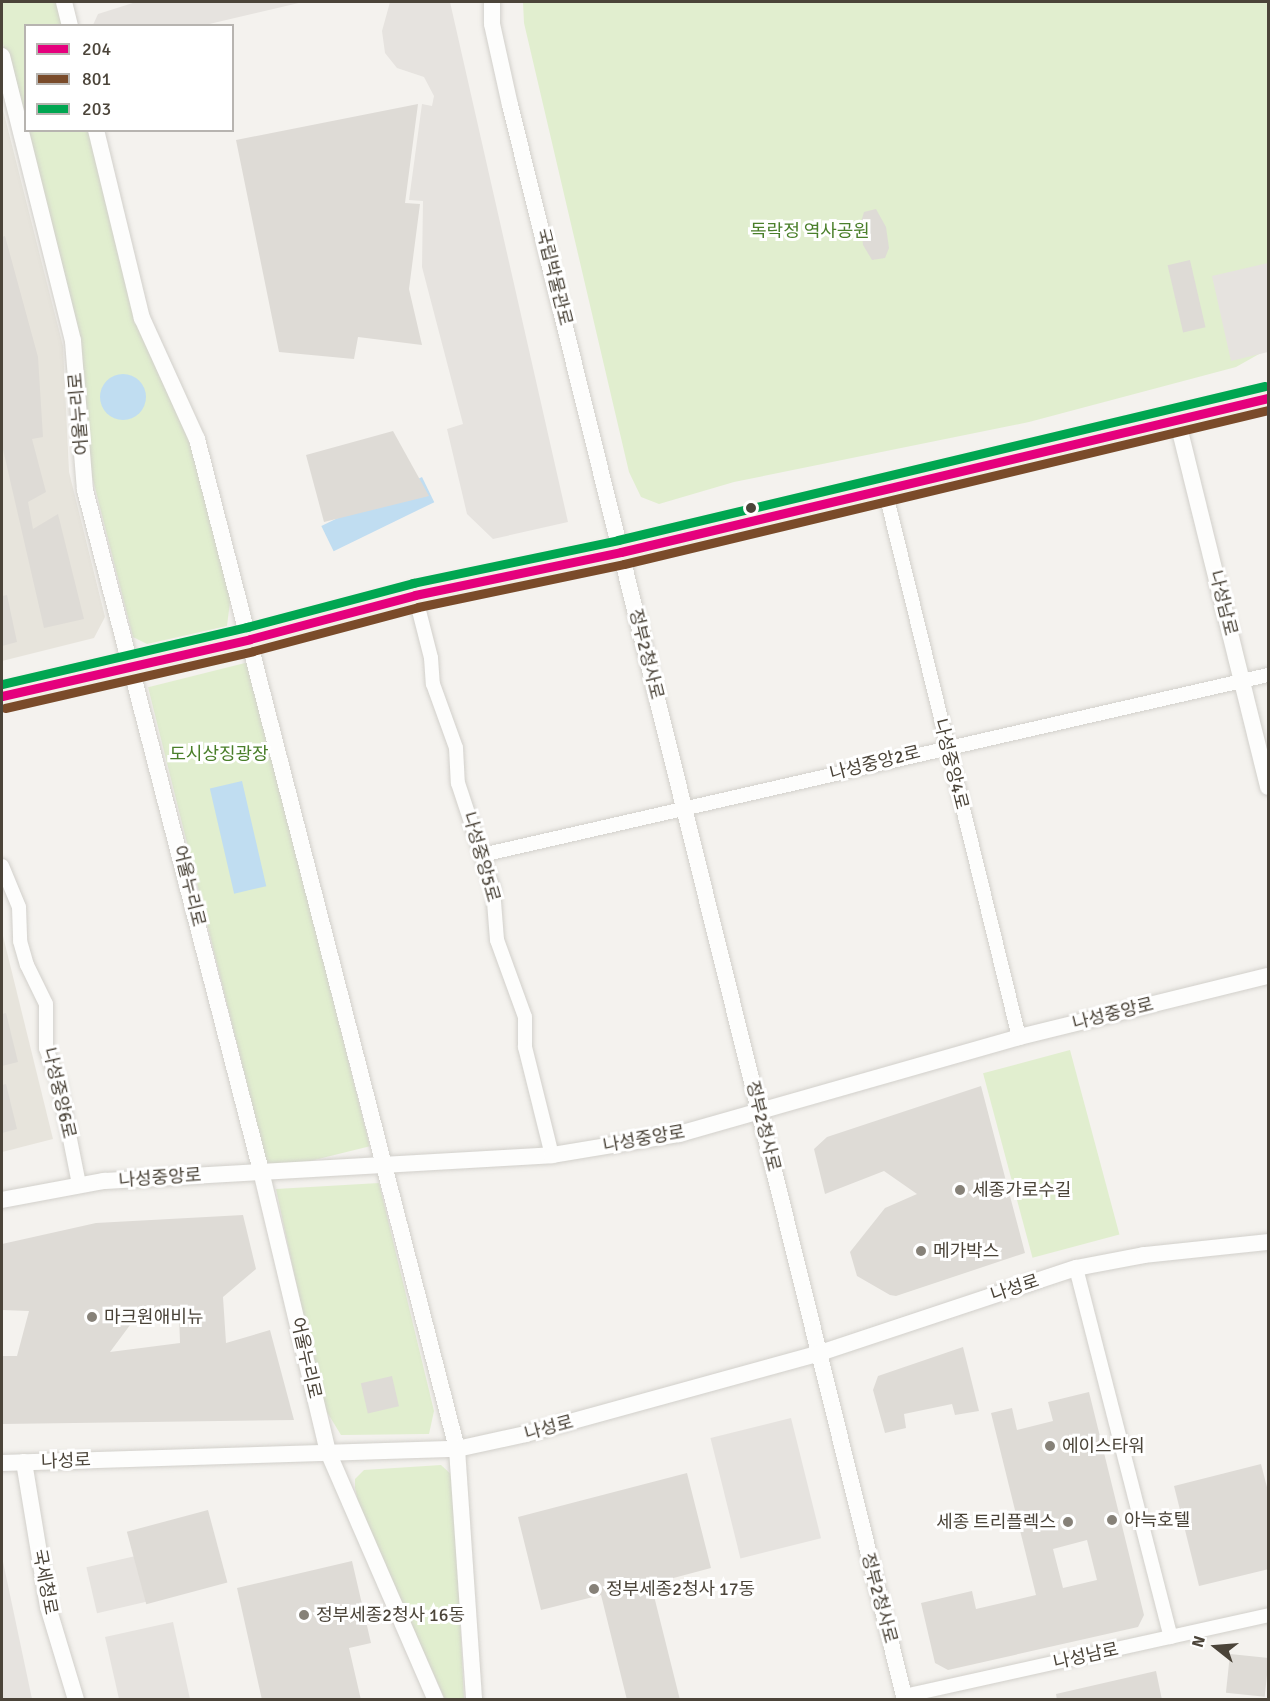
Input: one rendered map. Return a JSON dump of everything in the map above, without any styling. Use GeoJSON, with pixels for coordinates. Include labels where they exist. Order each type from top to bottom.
{"type":"FeatureCollection","features":[{"type":"Feature","properties":{"kind":"main road"},"geometry":{"type":"LineString","coordinates":[[2,696],[250,639],[415,595],[621,552],[1269,398]]}},
{"type":"Feature","properties":{"kind":"street"},"geometry":{"type":"LineString","coordinates":[[66,2],[70,24]]}},
{"type":"Feature","properties":{"kind":"street","name":"국립박물관로"},"geometry":{"type":"LineString","coordinates":[[492,2],[492,24],[510,105],[621,552]]}},
{"type":"Feature","properties":{"kind":"street","name":"어울누리로"},"geometry":{"type":"LineString","coordinates":[[2,56],[73,341],[85,490],[261,1171],[328,1452],[436,1700]]}},
{"type":"Feature","properties":{"kind":"street"},"geometry":{"type":"LineString","coordinates":[[96,132],[142,318],[197,439],[457,1449],[474,1700]]}},
{"type":"Feature","properties":{"kind":"street","name":"나성남로"},"geometry":{"type":"LineString","coordinates":[[1177,419],[1269,788]]}},
{"type":"Feature","properties":{"kind":"street","name":"나성중앙4로"},"geometry":{"type":"LineString","coordinates":[[885,490],[1019,1037]]}},
{"type":"Feature","properties":{"kind":"street","name":"정부2청사로"},"geometry":{"type":"LineString","coordinates":[[621,552],[760,1113],[817,1354],[905,1698]]}},
{"type":"Feature","properties":{"kind":"street","name":"나성중앙5로"},"geometry":{"type":"LineString","coordinates":[[415,595],[431,658],[433,684],[456,748],[458,783],[493,889],[497,940],[525,1017],[525,1047],[540,1092],[552,1155]]}},
{"type":"Feature","properties":{"kind":"street","name":"나성중앙2로"},"geometry":{"type":"LineString","coordinates":[[482,855],[947,746],[1269,675]]}},
{"type":"Feature","properties":{"kind":"street","name":"나성중앙6로"},"geometry":{"type":"LineString","coordinates":[[2,866],[19,908],[20,941],[27,965],[46,1004],[46,1047],[59,1084],[79,1184]]}},
{"type":"Feature","properties":{"kind":"street","name":"나성중앙로"},"geometry":{"type":"LineString","coordinates":[[2,1200],[79,1184],[383,1163],[552,1155],[679,1134],[760,1113],[1019,1037],[1269,976]]}},
{"type":"Feature","properties":{"kind":"street","name":"나성로"},"geometry":{"type":"LineString","coordinates":[[2,1463],[457,1449],[526,1434],[817,1354],[1076,1268],[1144,1255],[1269,1242]]}},
{"type":"Feature","properties":{"kind":"street"},"geometry":{"type":"LineString","coordinates":[[1076,1268],[1171,1637]]}},
{"type":"Feature","properties":{"kind":"street","name":"국세청로"},"geometry":{"type":"LineString","coordinates":[[24,1462],[48,1607],[76,1700]]}},
{"type":"Feature","properties":{"kind":"street","name":"나성남로"},"geometry":{"type":"LineString","coordinates":[[905,1698],[1269,1615]]}},
{"type":"Feature","properties":{"kind":"shaded area"},"geometry":{"type":"Polygon","coordinates":[[[136,2],[303,2],[209,24],[93,24],[98,14],[136,2]]]}},
{"type":"Feature","properties":{"kind":"shaded area"},"geometry":{"type":"Polygon","coordinates":[[[390,2],[450,2],[568,522],[493,539],[467,514],[447,429],[463,424],[422,267],[423,201],[409,200],[422,104],[432,106],[434,96],[424,77],[397,68],[385,53],[382,31],[390,2]]]}},
{"type":"Feature","properties":{"kind":"shaded area"},"geometry":{"type":"Polygon","coordinates":[[[2,106],[63,346],[69,472],[105,617],[94,638],[2,661],[2,106]]]}},
{"type":"Feature","properties":{"kind":"shaded area"},"geometry":{"type":"Polygon","coordinates":[[[1268,263],[1268,352],[1231,361],[1212,276],[1268,263]]]}},
{"type":"Feature","properties":{"kind":"shaded area"},"geometry":{"type":"Polygon","coordinates":[[[2,932],[53,1139],[2,1152],[2,932]]]}},
{"type":"Feature","properties":{"kind":"shaded area"},"geometry":{"type":"Polygon","coordinates":[[[791,1418],[821,1538],[740,1558],[710,1438],[791,1418]]]}},
{"type":"Feature","properties":{"kind":"shaded area"},"geometry":{"type":"Polygon","coordinates":[[[140,1555],[151,1601],[97,1613],[86,1567],[140,1555]]]}},
{"type":"Feature","properties":{"kind":"shaded area"},"geometry":{"type":"Polygon","coordinates":[[[2,1557],[32,1699],[2,1699],[2,1557]]]}},
{"type":"Feature","properties":{"kind":"shaded area"},"geometry":{"type":"Polygon","coordinates":[[[173,1622],[190,1699],[119,1699],[105,1637],[173,1622]]]}},
{"type":"Feature","properties":{"kind":"green space"},"geometry":{"type":"Polygon","coordinates":[[[2,2],[59,2],[64,24],[24,24],[24,123],[2,40],[2,2]]]}},
{"type":"Feature","properties":{"kind":"green space","name":"독락정 역사공원"},"geometry":{"type":"Polygon","coordinates":[[[523,2],[1268,2],[1268,349],[1236,367],[1029,422],[734,482],[659,504],[641,497],[629,472],[524,23],[523,2]]]}},
{"type":"Feature","properties":{"kind":"green space"},"geometry":{"type":"Polygon","coordinates":[[[26,132],[90,132],[138,326],[190,436],[231,594],[227,626],[147,644],[133,637],[92,476],[77,324],[26,132]]]}},
{"type":"Feature","properties":{"kind":"green space","name":"도시상징광장"},"geometry":{"type":"Polygon","coordinates":[[[249,662],[370,1146],[269,1171],[148,687],[249,662]]]}},
{"type":"Feature","properties":{"kind":"green space"},"geometry":{"type":"Polygon","coordinates":[[[1070,1050],[1119,1234],[1033,1258],[983,1073],[1070,1050]]]}},
{"type":"Feature","properties":{"kind":"green space"},"geometry":{"type":"Polygon","coordinates":[[[379,1183],[434,1411],[429,1434],[341,1435],[322,1404],[276,1189],[379,1183]]]}},
{"type":"Feature","properties":{"kind":"green space"},"geometry":{"type":"Polygon","coordinates":[[[441,1465],[453,1476],[464,1699],[445,1699],[361,1514],[355,1488],[355,1479],[364,1470],[441,1465]]]}},
{"type":"Feature","properties":{"kind":"water"},"geometry":{"type":"Polygon","coordinates":[[[123,374],[139,381],[146,397],[139,413],[123,420],[107,413],[100,397],[107,381],[123,374]]]}},
{"type":"Feature","properties":{"kind":"water"},"geometry":{"type":"Polygon","coordinates":[[[422,477],[434,502],[334,551],[321,526],[422,477]]]}},
{"type":"Feature","properties":{"kind":"water"},"geometry":{"type":"Polygon","coordinates":[[[242,781],[266,886],[234,894],[210,788],[242,781]]]}},
{"type":"Feature","properties":{"kind":"building"},"geometry":{"type":"Polygon","coordinates":[[[418,104],[405,203],[420,204],[409,289],[422,345],[358,337],[354,359],[279,352],[236,140],[418,104]]]}},
{"type":"Feature","properties":{"kind":"building"},"geometry":{"type":"Polygon","coordinates":[[[876,209],[886,227],[889,248],[885,258],[872,260],[863,245],[861,222],[864,212],[876,209]]]}},
{"type":"Feature","properties":{"kind":"building"},"geometry":{"type":"Polygon","coordinates":[[[5,236],[38,357],[43,437],[32,439],[46,492],[28,502],[33,529],[58,514],[84,619],[44,628],[2,445],[2,237],[5,236]]]}},
{"type":"Feature","properties":{"kind":"building"},"geometry":{"type":"Polygon","coordinates":[[[1190,260],[1206,327],[1183,332],[1168,265],[1190,260]]]}},
{"type":"Feature","properties":{"kind":"building"},"geometry":{"type":"Polygon","coordinates":[[[393,431],[429,496],[324,522],[306,455],[393,431]]]}},
{"type":"Feature","properties":{"kind":"building"},"geometry":{"type":"Polygon","coordinates":[[[7,595],[17,642],[2,646],[2,596],[7,595]]]}},
{"type":"Feature","properties":{"kind":"building"},"geometry":{"type":"Polygon","coordinates":[[[6,1013],[18,1062],[2,1066],[2,1014],[6,1013]]]}},
{"type":"Feature","properties":{"kind":"building"},"geometry":{"type":"Polygon","coordinates":[[[6,1084],[17,1129],[2,1133],[2,1085],[6,1084]]]}},
{"type":"Feature","properties":{"kind":"building","name":"세종가로수길"},"geometry":{"type":"Polygon","coordinates":[[[981,1086],[1025,1253],[896,1296],[890,1295],[857,1276],[850,1252],[885,1208],[917,1194],[884,1171],[825,1194],[814,1149],[827,1137],[981,1086]]]}},
{"type":"Feature","properties":{"kind":"building","name":"마크원애비뉴"},"geometry":{"type":"Polygon","coordinates":[[[243,1215],[256,1269],[223,1297],[226,1343],[270,1330],[294,1420],[2,1424],[2,1356],[17,1356],[29,1311],[2,1310],[2,1244],[96,1223],[243,1215]],[[179,1314],[133,1321],[110,1352],[180,1343],[179,1314]]]}},
{"type":"Feature","properties":{"kind":"building"},"geometry":{"type":"Polygon","coordinates":[[[963,1347],[979,1411],[955,1415],[952,1404],[904,1414],[906,1428],[885,1433],[873,1390],[878,1376],[963,1347]]]}},
{"type":"Feature","properties":{"kind":"building"},"geometry":{"type":"Polygon","coordinates":[[[392,1376],[399,1406],[368,1413],[361,1383],[392,1376]]]}},
{"type":"Feature","properties":{"kind":"building"},"geometry":{"type":"Polygon","coordinates":[[[1089,1392],[1144,1615],[1138,1627],[948,1670],[935,1663],[921,1603],[972,1591],[976,1609],[1036,1595],[991,1413],[1012,1408],[1017,1430],[1053,1421],[1048,1402],[1089,1392]],[[1087,1540],[1053,1549],[1063,1588],[1097,1580],[1087,1540]]]}},
{"type":"Feature","properties":{"kind":"building"},"geometry":{"type":"Polygon","coordinates":[[[1261,1464],[1269,1495],[1269,1569],[1199,1586],[1174,1486],[1261,1464]]]}},
{"type":"Feature","properties":{"kind":"building","name":"정부세종2청사 17동"},"geometry":{"type":"Polygon","coordinates":[[[687,1473],[711,1568],[651,1584],[680,1700],[627,1700],[601,1595],[541,1610],[518,1517],[687,1473]]]}},
{"type":"Feature","properties":{"kind":"building"},"geometry":{"type":"Polygon","coordinates":[[[208,1510],[227,1582],[146,1604],[127,1532],[208,1510]]]}},
{"type":"Feature","properties":{"kind":"building","name":"정부세종2청사 16동"},"geometry":{"type":"Polygon","coordinates":[[[352,1561],[371,1643],[349,1648],[361,1700],[262,1700],[237,1588],[352,1561]]]}},
{"type":"Feature","properties":{"kind":"building"},"geometry":{"type":"Polygon","coordinates":[[[1230,1654],[1268,1658],[1265,1697],[1226,1693],[1230,1654]]]}},
{"type":"Feature","properties":{"kind":"building"},"geometry":{"type":"Polygon","coordinates":[[[1156,1671],[1162,1700],[1057,1700],[1056,1694],[1156,1671]]]}},
{"type":"Feature","properties":{"kind":"transit line","name":"203"},"geometry":{"type":"LineString","coordinates":[[2,684],[247,627],[413,583],[618,540],[1265,386]]}},
{"type":"Feature","properties":{"kind":"transit line","name":"204"},"geometry":{"type":"LineString","coordinates":[[2,696],[250,639],[415,595],[621,552],[1268,398]]}},
{"type":"Feature","properties":{"kind":"transit line","name":"801"},"geometry":{"type":"LineString","coordinates":[[5,708],[253,651],[418,607],[624,564],[1268,410]]}},
{"type":"Feature","properties":{"kind":"place","name":"세종가로수길"},"geometry":{"type":"Point","coordinates":[960,1190]}},
{"type":"Feature","properties":{"kind":"place","name":"메가박스"},"geometry":{"type":"Point","coordinates":[921,1251]}},
{"type":"Feature","properties":{"kind":"place","name":"마크원애비뉴"},"geometry":{"type":"Point","coordinates":[92,1317]}},
{"type":"Feature","properties":{"kind":"place","name":"에이스타워"},"geometry":{"type":"Point","coordinates":[1050,1446]}},
{"type":"Feature","properties":{"kind":"place","name":"아늑호텔"},"geometry":{"type":"Point","coordinates":[1112,1520]}},
{"type":"Feature","properties":{"kind":"place","name":"세종 트리플렉스"},"geometry":{"type":"Point","coordinates":[1068,1522]}},
{"type":"Feature","properties":{"kind":"place","name":"정부세종2청사 17동"},"geometry":{"type":"Point","coordinates":[594,1589]}},
{"type":"Feature","properties":{"kind":"place","name":"정부세종2청사 16동"},"geometry":{"type":"Point","coordinates":[304,1615]}}]}
